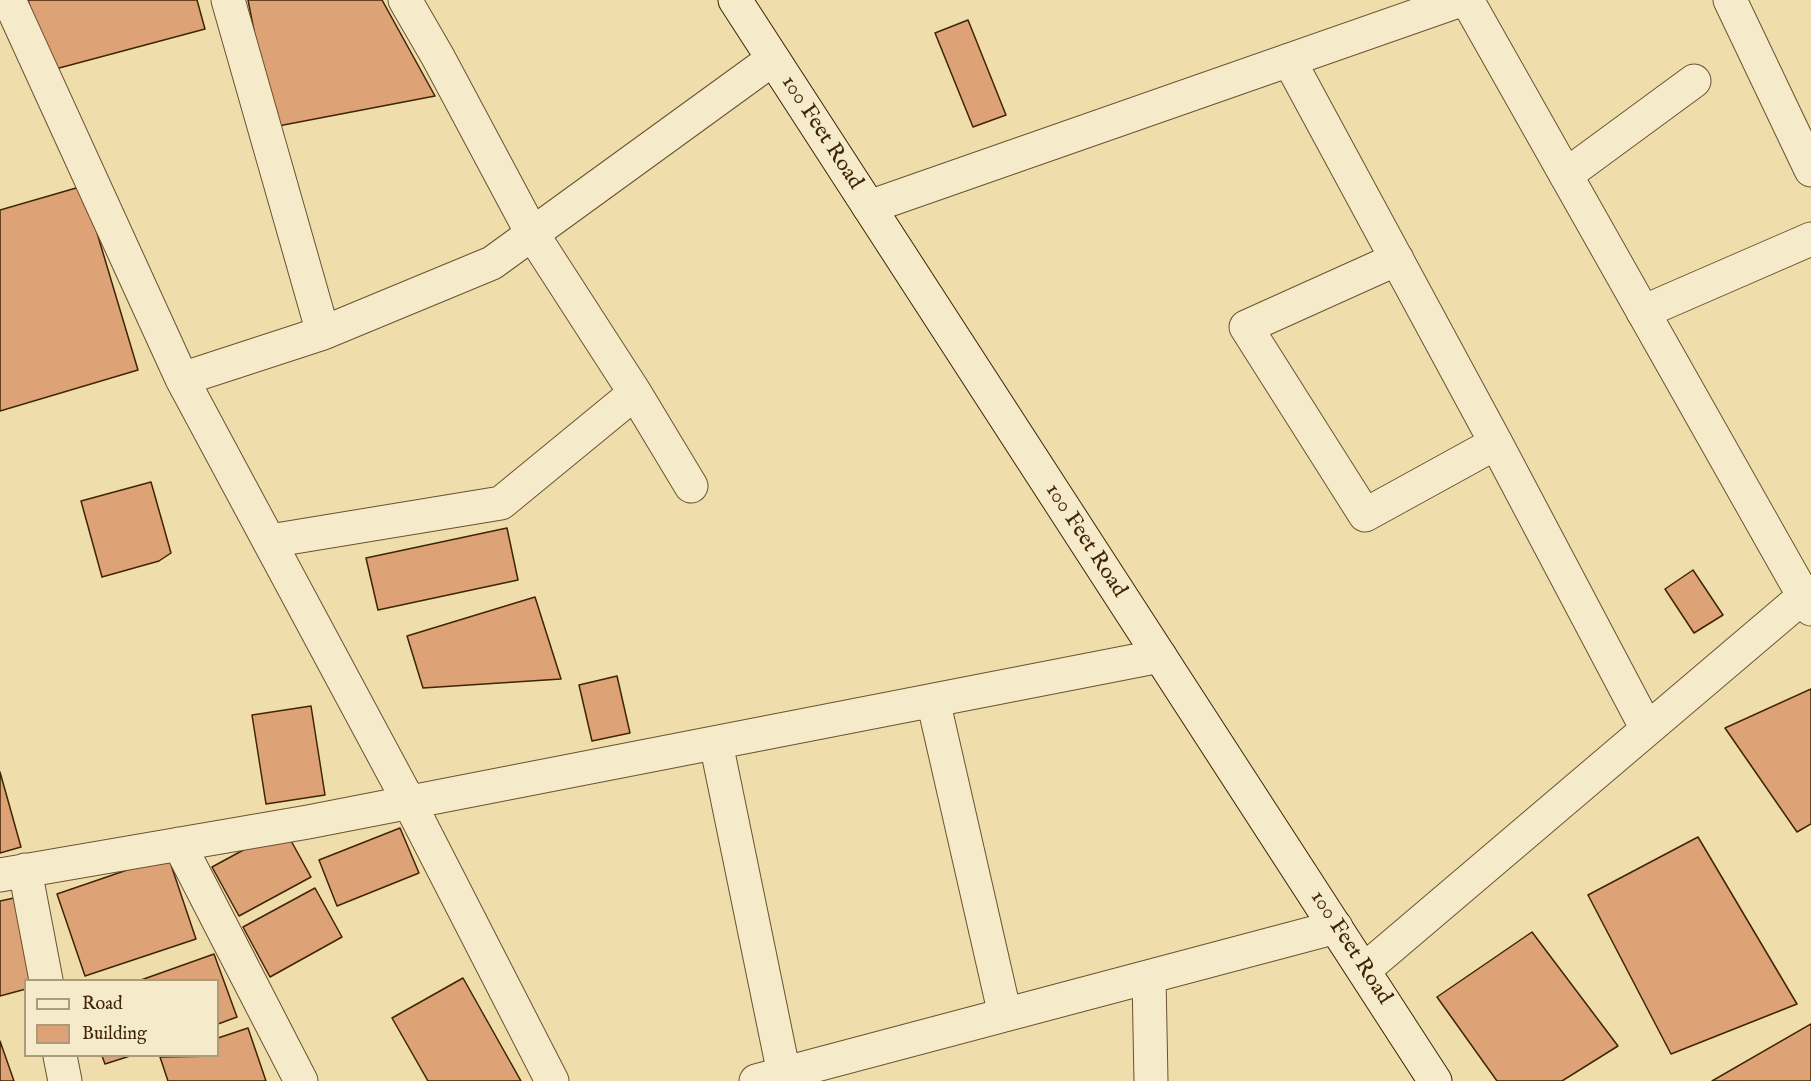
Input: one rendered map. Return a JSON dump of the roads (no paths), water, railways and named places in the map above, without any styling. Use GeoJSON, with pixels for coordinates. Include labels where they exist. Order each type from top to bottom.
{"type":"FeatureCollection","features":[{"type":"Feature","properties":{"kind":"street"},"geometry":{"type":"LineString","coordinates":[[9,0],[182,379],[409,802],[552,1081]]}},
{"type":"Feature","properties":{"kind":"street"},"geometry":{"type":"LineString","coordinates":[[228,0],[323,333]]}},
{"type":"Feature","properties":{"kind":"street"},"geometry":{"type":"LineString","coordinates":[[405,0],[533,235],[635,393],[691,486]]}},
{"type":"Feature","properties":{"kind":"street","name":"100 Feet Road"},"geometry":{"type":"LineString","coordinates":[[735,0],[1436,1081]]}},
{"type":"Feature","properties":{"kind":"street"},"geometry":{"type":"LineString","coordinates":[[868,207],[1461,0]]}},
{"type":"Feature","properties":{"kind":"street"},"geometry":{"type":"LineString","coordinates":[[1364,970],[1647,729],[1807,602],[1467,0]]}},
{"type":"Feature","properties":{"kind":"street"},"geometry":{"type":"LineString","coordinates":[[1730,0],[1811,170]]}},
{"type":"Feature","properties":{"kind":"street"},"geometry":{"type":"LineString","coordinates":[[182,379],[323,333],[492,263],[773,59]]}},
{"type":"Feature","properties":{"kind":"street"},"geometry":{"type":"LineString","coordinates":[[1289,60],[1496,443],[1647,729]]}},
{"type":"Feature","properties":{"kind":"street"},"geometry":{"type":"LineString","coordinates":[[1566,175],[1694,81]]}},
{"type":"Feature","properties":{"kind":"street"},"geometry":{"type":"LineString","coordinates":[[1643,312],[1811,239]]}},
{"type":"Feature","properties":{"kind":"street"},"geometry":{"type":"LineString","coordinates":[[1397,259],[1246,327],[1365,515],[1496,443]]}},
{"type":"Feature","properties":{"kind":"street"},"geometry":{"type":"LineString","coordinates":[[270,541],[501,503],[635,393]]}},
{"type":"Feature","properties":{"kind":"street"},"geometry":{"type":"LineString","coordinates":[[45,979],[13,872],[409,802],[1160,656]]}},
{"type":"Feature","properties":{"kind":"street"},"geometry":{"type":"LineString","coordinates":[[933,700],[1005,1015]]}},
{"type":"Feature","properties":{"kind":"street"},"geometry":{"type":"LineString","coordinates":[[716,742],[770,1077],[1336,927]]}},
{"type":"Feature","properties":{"kind":"street"},"geometry":{"type":"LineString","coordinates":[[179,844],[301,1081]]}},
{"type":"Feature","properties":{"kind":"street"},"geometry":{"type":"LineString","coordinates":[[1149,977],[1151,1081]]}},
{"type":"Feature","properties":{"kind":"street"},"geometry":{"type":"LineString","coordinates":[[60,1057],[65,1081]]}}]}
